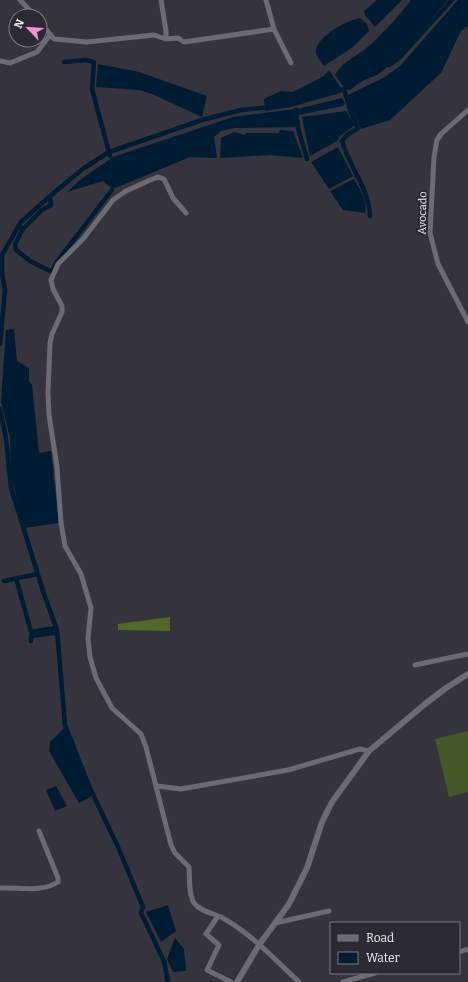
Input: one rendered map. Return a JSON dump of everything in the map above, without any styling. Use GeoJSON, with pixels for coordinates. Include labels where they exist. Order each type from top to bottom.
{"type":"FeatureCollection","features":[{"type":"Feature","properties":{"kind":"street"},"geometry":{"type":"LineString","coordinates":[[20,0],[28,8]]}},
{"type":"Feature","properties":{"kind":"street"},"geometry":{"type":"LineString","coordinates":[[160,0],[166,39]]}},
{"type":"Feature","properties":{"kind":"street"},"geometry":{"type":"LineString","coordinates":[[266,0],[274,29],[291,63]]}},
{"type":"Feature","properties":{"kind":"street"},"geometry":{"type":"LineString","coordinates":[[48,33],[54,39],[87,42],[154,35],[166,39],[178,38],[184,42],[274,29]]}},
{"type":"Feature","properties":{"kind":"street"},"geometry":{"type":"LineString","coordinates":[[0,61],[10,63],[37,52],[50,36]]}},
{"type":"Feature","properties":{"kind":"street","name":"Avocado"},"geometry":{"type":"LineString","coordinates":[[468,110],[441,134],[437,140],[434,157],[430,233],[438,264],[468,322]]}},
{"type":"Feature","properties":{"kind":"street"},"geometry":{"type":"LineString","coordinates":[[186,213],[176,202],[166,182],[162,178],[156,178],[126,191],[107,206],[83,239],[58,264],[52,280],[53,289],[62,306],[62,312],[54,328],[50,343],[48,393],[49,414],[58,475],[61,522],[65,546],[81,574],[91,608],[88,638],[90,657],[96,678],[112,708],[141,734],[171,845],[175,853],[189,867],[189,887],[193,902],[199,908],[238,927],[299,982]]}},
{"type":"Feature","properties":{"kind":"street"},"geometry":{"type":"LineString","coordinates":[[414,665],[468,654]]}},
{"type":"Feature","properties":{"kind":"street"},"geometry":{"type":"LineString","coordinates":[[237,982],[259,945],[288,904],[306,868],[322,822],[332,802],[368,751],[425,704],[468,674]]}},
{"type":"Feature","properties":{"kind":"street"},"geometry":{"type":"LineString","coordinates":[[156,786],[181,789],[288,770],[360,749],[368,751]]}},
{"type":"Feature","properties":{"kind":"street"},"geometry":{"type":"LineString","coordinates":[[0,888],[18,888],[26,890],[52,886],[58,882],[39,831]]}},
{"type":"Feature","properties":{"kind":"street"},"geometry":{"type":"LineString","coordinates":[[275,923],[330,911]]}},
{"type":"Feature","properties":{"kind":"street"},"geometry":{"type":"LineString","coordinates":[[218,916],[206,934],[219,945],[207,970],[231,982]]}},
{"type":"Feature","properties":{"kind":"street"},"geometry":{"type":"LineString","coordinates":[[343,982],[371,974]]}},
{"type":"Feature","properties":{"kind":"green space"},"geometry":{"type":"Polygon","coordinates":[[[170,617],[170,631],[118,630],[118,624],[170,617]]]}},
{"type":"Feature","properties":{"kind":"green space"},"geometry":{"type":"Polygon","coordinates":[[[468,731],[468,792],[449,797],[435,739],[468,731]]]}},
{"type":"Feature","properties":{"kind":"water"},"geometry":{"type":"Polygon","coordinates":[[[377,0],[402,0],[375,27],[365,15],[364,11],[377,0]]]}},
{"type":"Feature","properties":{"kind":"water"},"geometry":{"type":"Polygon","coordinates":[[[411,0],[448,0],[394,62],[377,75],[362,81],[350,90],[344,87],[335,75],[338,70],[367,48],[387,29],[411,0]]]}},
{"type":"Feature","properties":{"kind":"water"},"geometry":{"type":"Polygon","coordinates":[[[458,0],[468,0],[468,26],[461,31],[441,73],[390,120],[361,129],[346,96],[383,78],[400,66],[458,0]]]}},
{"type":"Feature","properties":{"kind":"water"},"geometry":{"type":"Polygon","coordinates":[[[360,18],[367,24],[369,31],[353,47],[324,66],[316,54],[318,44],[334,29],[360,18]]]}},
{"type":"Feature","properties":{"kind":"water"},"geometry":{"type":"Polygon","coordinates":[[[98,64],[139,72],[207,96],[202,117],[140,90],[96,87],[98,64]]]}},
{"type":"Feature","properties":{"kind":"water"},"geometry":{"type":"Polygon","coordinates":[[[329,70],[341,88],[340,93],[291,107],[265,111],[264,99],[281,91],[293,92],[324,76],[329,70]]]}},
{"type":"Feature","properties":{"kind":"water"},"geometry":{"type":"Polygon","coordinates":[[[342,98],[345,103],[343,106],[298,115],[297,109],[342,98]]]}},
{"type":"Feature","properties":{"kind":"water"},"geometry":{"type":"Polygon","coordinates":[[[295,109],[296,127],[235,128],[221,131],[214,137],[217,158],[190,157],[113,189],[103,181],[67,192],[80,180],[113,157],[233,117],[295,109]]]}},
{"type":"Feature","properties":{"kind":"water"},"geometry":{"type":"Polygon","coordinates":[[[346,111],[355,125],[340,136],[337,141],[310,156],[302,117],[346,111]]]}},
{"type":"Feature","properties":{"kind":"water"},"geometry":{"type":"Polygon","coordinates":[[[280,130],[293,131],[303,158],[270,155],[220,158],[221,138],[234,132],[245,135],[245,133],[279,133],[280,130]]]}},
{"type":"Feature","properties":{"kind":"water"},"geometry":{"type":"Polygon","coordinates":[[[338,147],[353,176],[329,189],[311,162],[338,147]]]}},
{"type":"Feature","properties":{"kind":"water"},"geometry":{"type":"Polygon","coordinates":[[[354,179],[364,199],[366,208],[365,213],[343,210],[330,191],[354,179]]]}},
{"type":"Feature","properties":{"kind":"water"},"geometry":{"type":"Polygon","coordinates":[[[14,329],[17,361],[29,368],[29,381],[32,385],[39,453],[51,451],[59,523],[24,528],[11,475],[10,438],[1,402],[6,330],[14,329]]]}},
{"type":"Feature","properties":{"kind":"water"},"geometry":{"type":"Polygon","coordinates":[[[64,728],[92,796],[79,803],[49,751],[50,742],[64,728]]]}},
{"type":"Feature","properties":{"kind":"water"},"geometry":{"type":"Polygon","coordinates":[[[56,786],[67,806],[55,811],[46,790],[56,786]]]}},
{"type":"Feature","properties":{"kind":"water"},"geometry":{"type":"Polygon","coordinates":[[[168,905],[176,931],[161,942],[146,912],[168,905]]]}},
{"type":"Feature","properties":{"kind":"water"},"geometry":{"type":"Polygon","coordinates":[[[175,938],[184,949],[186,971],[173,972],[167,959],[175,938]]]}},
{"type":"Feature","properties":{"kind":"waterway"},"geometry":{"type":"LineString","coordinates":[[389,65],[398,59],[452,0]]}},
{"type":"Feature","properties":{"kind":"waterway"},"geometry":{"type":"LineString","coordinates":[[64,62],[86,60],[94,62],[92,89],[110,156]]}},
{"type":"Feature","properties":{"kind":"waterway"},"geometry":{"type":"LineString","coordinates":[[336,92],[351,86]]}},
{"type":"Feature","properties":{"kind":"waterway"},"geometry":{"type":"LineString","coordinates":[[344,89],[351,113],[358,128],[347,135],[342,141],[349,160],[363,187],[369,206],[370,216]]}},
{"type":"Feature","properties":{"kind":"waterway"},"geometry":{"type":"LineString","coordinates":[[0,344],[5,290],[2,273],[2,255],[21,222],[50,196],[84,168],[109,152],[202,120],[241,110],[270,107]]}},
{"type":"Feature","properties":{"kind":"waterway"},"geometry":{"type":"LineString","coordinates":[[296,110],[298,128],[307,159]]}},
{"type":"Feature","properties":{"kind":"waterway"},"geometry":{"type":"LineString","coordinates":[[18,226],[23,229],[15,244],[16,250],[30,261],[52,272],[56,263],[112,190]]}},
{"type":"Feature","properties":{"kind":"waterway"},"geometry":{"type":"LineString","coordinates":[[23,229],[42,210],[51,205],[50,196]]}},
{"type":"Feature","properties":{"kind":"waterway"},"geometry":{"type":"LineString","coordinates":[[0,409],[6,438],[11,488],[44,594],[57,630],[65,725],[89,786],[118,847],[143,907],[141,913],[164,961],[168,982]]}},
{"type":"Feature","properties":{"kind":"waterway"},"geometry":{"type":"LineString","coordinates":[[4,581],[37,574]]}},
{"type":"Feature","properties":{"kind":"waterway"},"geometry":{"type":"LineString","coordinates":[[16,578],[31,632],[56,628]]}},
{"type":"Feature","properties":{"kind":"waterway"},"geometry":{"type":"LineString","coordinates":[[31,641],[31,636],[53,633],[57,634]]}}]}
